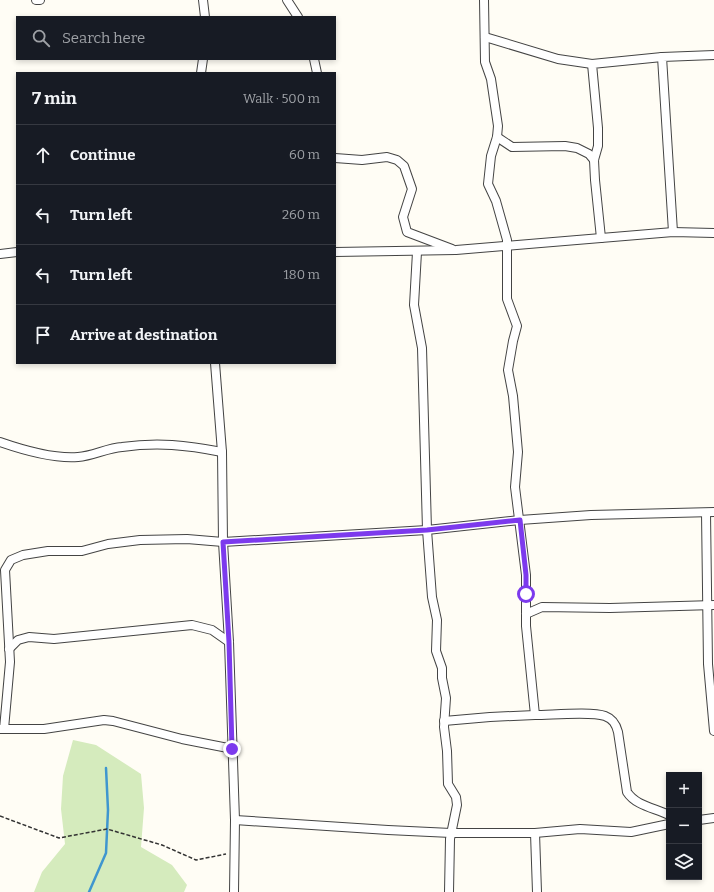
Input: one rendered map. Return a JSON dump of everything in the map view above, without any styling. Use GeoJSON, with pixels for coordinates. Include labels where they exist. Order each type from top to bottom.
{"type":"FeatureCollection","features":[{"type":"Feature","properties":{"kind":"street"},"geometry":{"type":"LineString","coordinates":[[203,0],[205,16]]}},
{"type":"Feature","properties":{"kind":"street"},"geometry":{"type":"LineString","coordinates":[[287,0],[297,16]]}},
{"type":"Feature","properties":{"kind":"street"},"geometry":{"type":"LineString","coordinates":[[484,0],[486,62],[494,98],[498,126],[497,137],[491,156],[488,184],[496,201],[507,240],[507,299],[517,326],[508,370],[513,396],[518,452],[514,478],[526,575],[526,614],[530,678],[536,715]]}},
{"type":"Feature","properties":{"kind":"street"},"geometry":{"type":"LineString","coordinates":[[485,37],[558,59],[592,64],[662,57],[714,55]]}},
{"type":"Feature","properties":{"kind":"street"},"geometry":{"type":"LineString","coordinates":[[662,57],[673,232]]}},
{"type":"Feature","properties":{"kind":"street"},"geometry":{"type":"LineString","coordinates":[[201,72],[203,60]]}},
{"type":"Feature","properties":{"kind":"street"},"geometry":{"type":"LineString","coordinates":[[314,60],[317,72]]}},
{"type":"Feature","properties":{"kind":"street"},"geometry":{"type":"LineString","coordinates":[[592,64],[598,128],[598,146],[594,160],[594,180],[601,238]]}},
{"type":"Feature","properties":{"kind":"street"},"geometry":{"type":"LineString","coordinates":[[497,137],[506,145],[512,147],[565,146],[577,148],[589,154],[594,160]]}},
{"type":"Feature","properties":{"kind":"street"},"geometry":{"type":"LineString","coordinates":[[336,158],[362,160],[386,157],[397,160],[407,172],[412,189],[403,217],[407,232],[456,250]]}},
{"type":"Feature","properties":{"kind":"street"},"geometry":{"type":"LineString","coordinates":[[336,252],[417,252],[673,232],[714,233]]}},
{"type":"Feature","properties":{"kind":"street"},"geometry":{"type":"LineString","coordinates":[[0,254],[16,252]]}},
{"type":"Feature","properties":{"kind":"street"},"geometry":{"type":"LineString","coordinates":[[417,252],[414,305],[422,348],[427,530],[432,597],[437,620],[436,651],[440,662],[446,698],[444,721],[448,784],[456,798],[457,805],[449,848],[449,892]]}},
{"type":"Feature","properties":{"kind":"street"},"geometry":{"type":"LineString","coordinates":[[215,364],[222,452],[223,542],[229,642],[235,820],[234,852],[236,872],[234,892]]}},
{"type":"Feature","properties":{"kind":"street"},"geometry":{"type":"LineString","coordinates":[[0,442],[20,448],[76,457],[87,456],[122,446],[167,444],[181,444],[222,452]]}},
{"type":"Feature","properties":{"kind":"street"},"geometry":{"type":"LineString","coordinates":[[232,749],[182,739],[104,720],[44,729],[2,729],[10,649],[4,576],[8,565],[16,558],[43,552],[82,551],[108,544],[140,540],[187,539],[223,542],[427,530],[520,520],[616,514],[710,512],[708,672],[714,731]]}},
{"type":"Feature","properties":{"kind":"street"},"geometry":{"type":"LineString","coordinates":[[526,614],[542,607],[610,608],[710,606]]}},
{"type":"Feature","properties":{"kind":"street"},"geometry":{"type":"LineString","coordinates":[[10,649],[18,640],[29,637],[54,639],[192,625],[212,630],[229,642]]}},
{"type":"Feature","properties":{"kind":"street"},"geometry":{"type":"LineString","coordinates":[[444,721],[490,717],[600,714],[611,719],[616,724],[627,792],[630,798],[666,814]]}},
{"type":"Feature","properties":{"kind":"street"},"geometry":{"type":"LineString","coordinates":[[702,820],[714,818]]}},
{"type":"Feature","properties":{"kind":"street"},"geometry":{"type":"LineString","coordinates":[[235,820],[388,830],[535,833],[580,829],[631,832],[666,825]]}},
{"type":"Feature","properties":{"kind":"street"},"geometry":{"type":"LineString","coordinates":[[535,833],[537,892]]}},
{"type":"Feature","properties":{"kind":"path"},"geometry":{"type":"LineString","coordinates":[[0,816],[59,838],[107,829],[162,845],[196,860],[234,852]]}},
{"type":"Feature","properties":{"kind":"green space"},"geometry":{"type":"Polygon","coordinates":[[[73,740],[96,745],[141,774],[144,808],[141,847],[172,865],[187,885],[184,892],[34,892],[42,872],[65,844],[61,809],[63,776],[73,740]]]}},
{"type":"Feature","properties":{"kind":"waterway"},"geometry":{"type":"LineString","coordinates":[[89,892],[106,853],[108,810],[106,768]]}},
{"type":"Feature","properties":{"kind":"route"},"geometry":{"type":"LineString","coordinates":[[232,749],[229,642],[223,542],[427,530],[520,520],[522,554],[527,586],[526,594]]}}]}
